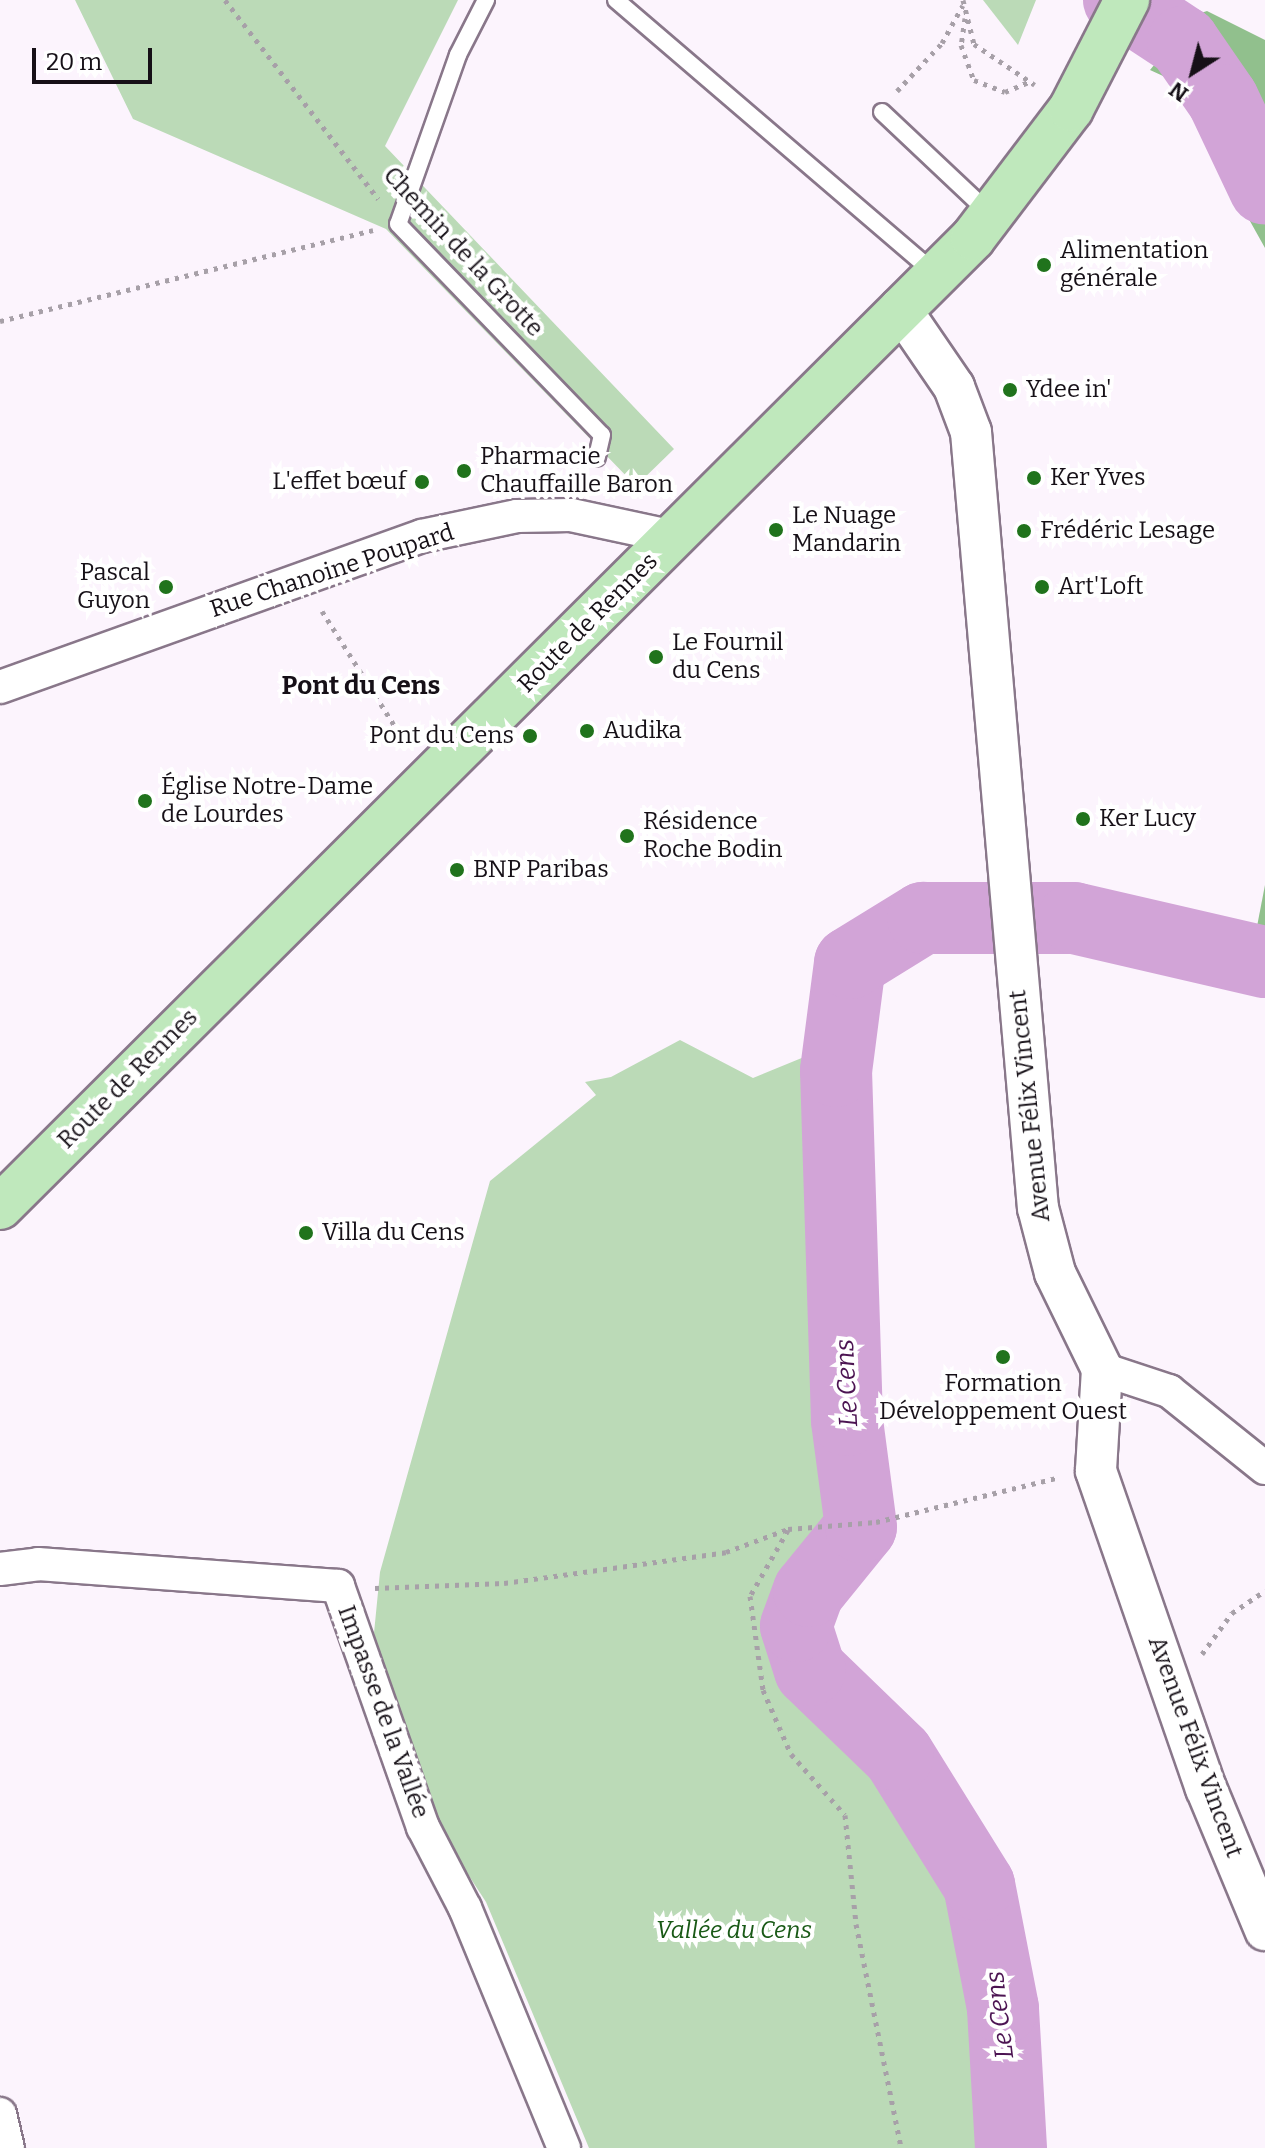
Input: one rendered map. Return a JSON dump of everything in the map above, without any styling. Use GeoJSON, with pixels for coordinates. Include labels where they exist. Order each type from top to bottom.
{"type":"FeatureCollection","features":[{"type":"Feature","properties":{"kind":"main road","name":"Route de Rennes"},"geometry":{"type":"LineString","coordinates":[[0,1207],[992,216],[1071,109],[1127,0]]}},
{"type":"Feature","properties":{"kind":"street","name":"Avenue Félix Vincent"},"geometry":{"type":"LineString","coordinates":[[900,308],[954,387],[971,432],[1011,932],[1038,1208],[1055,1273],[1102,1369],[1096,1471],[1206,1788],[1265,1930]]}},
{"type":"Feature","properties":{"kind":"street","name":"Rue Chanoine Poupard"},"geometry":{"type":"LineString","coordinates":[[0,687],[422,536],[517,516],[571,515],[674,537]]}},
{"type":"Feature","properties":{"kind":"street"},"geometry":{"type":"LineString","coordinates":[[1102,1369],[1169,1391],[1265,1468]]}},
{"type":"Feature","properties":{"kind":"street","name":"Impasse de la Vallée"},"geometry":{"type":"LineString","coordinates":[[0,1569],[38,1564],[338,1586],[423,1827],[465,1908],[564,2148]]}},
{"type":"Feature","properties":{"kind":"street"},"geometry":{"type":"LineString","coordinates":[[0,2114],[8,2148]]}},
{"type":"Feature","properties":{"kind":"lane"},"geometry":{"type":"LineString","coordinates":[[398,224],[458,55],[486,0]]}},
{"type":"Feature","properties":{"kind":"lane"},"geometry":{"type":"LineString","coordinates":[[616,0],[935,274]]}},
{"type":"Feature","properties":{"kind":"lane"},"geometry":{"type":"LineString","coordinates":[[882,112],[992,216]]}},
{"type":"Feature","properties":{"kind":"lane","name":"Chemin de la Grotte"},"geometry":{"type":"LineString","coordinates":[[398,224],[602,435],[597,457]]}},
{"type":"Feature","properties":{"kind":"path","name":"Chemin de la Grotte"},"geometry":{"type":"LineString","coordinates":[[225,0],[398,224]]}},
{"type":"Feature","properties":{"kind":"path"},"geometry":{"type":"LineString","coordinates":[[963,2],[974,44],[1030,81],[1005,92],[974,80],[961,45],[966,14]]}},
{"type":"Feature","properties":{"kind":"path"},"geometry":{"type":"LineString","coordinates":[[882,112],[942,43],[963,2]]}},
{"type":"Feature","properties":{"kind":"path"},"geometry":{"type":"LineString","coordinates":[[0,321],[398,224]]}},
{"type":"Feature","properties":{"kind":"path"},"geometry":{"type":"LineString","coordinates":[[314,599],[398,731]]}},
{"type":"Feature","properties":{"kind":"path"},"geometry":{"type":"LineString","coordinates":[[415,1590],[726,1552],[788,1529],[876,1522],[1069,1476]]}},
{"type":"Feature","properties":{"kind":"path"},"geometry":{"type":"LineString","coordinates":[[788,1529],[750,1596],[763,1690],[791,1754],[845,1815],[856,1924],[901,2148]]}},
{"type":"Feature","properties":{"kind":"path"},"geometry":{"type":"LineString","coordinates":[[1195,1669],[1232,1613],[1265,1591]]}},
{"type":"Feature","properties":{"kind":"green space"},"geometry":{"type":"Polygon","coordinates":[[[75,0],[458,0],[385,146],[674,449],[636,486],[386,229],[133,119],[75,0]]]}},
{"type":"Feature","properties":{"kind":"green space"},"geometry":{"type":"Polygon","coordinates":[[[983,0],[1036,0],[1018,45],[983,0]]]}},
{"type":"Feature","properties":{"kind":"green space"},"geometry":{"type":"Polygon","coordinates":[[[1207,11],[1265,40],[1265,248],[1246,214],[1224,132],[1204,121],[1174,81],[1150,70],[1195,15],[1207,11]]]}},
{"type":"Feature","properties":{"kind":"green space"},"geometry":{"type":"Polygon","coordinates":[[[1265,885],[1265,983],[1248,973],[1265,885]]]}},
{"type":"Feature","properties":{"kind":"green space","name":"Vallée du Cens"},"geometry":{"type":"Polygon","coordinates":[[[680,1040],[753,1078],[809,1055],[819,1066],[836,1440],[853,1519],[802,1583],[785,1625],[788,1651],[799,1675],[859,1730],[893,1775],[965,1891],[987,1986],[996,2148],[589,2148],[486,1902],[434,1822],[385,1681],[374,1633],[380,1572],[490,1181],[596,1095],[585,1082],[611,1077],[680,1040]]]}},
{"type":"Feature","properties":{"kind":"waterway","name":"Le Cens"},"geometry":{"type":"LineString","coordinates":[[1119,0],[1183,42],[1223,100],[1265,189]]}},
{"type":"Feature","properties":{"kind":"waterway"},"geometry":{"type":"LineString","coordinates":[[1183,42],[1222,61]]}},
{"type":"Feature","properties":{"kind":"waterway","name":"Le Cens"},"geometry":{"type":"LineString","coordinates":[[1011,2148],[1003,2008],[979,1885],[898,1755],[810,1670],[796,1626],[809,1591],[861,1527],[847,1420],[836,1071],[850,963],[923,918],[1074,918],[1265,962]]}},
{"type":"Feature","properties":{"kind":"place","name":"Alimentation générale"},"geometry":{"type":"Point","coordinates":[1044,265]}},
{"type":"Feature","properties":{"kind":"place","name":"Ydee in'"},"geometry":{"type":"Point","coordinates":[1010,390]}},
{"type":"Feature","properties":{"kind":"place","name":"Pharmacie Chauffaille Baron"},"geometry":{"type":"Point","coordinates":[464,471]}},
{"type":"Feature","properties":{"kind":"place","name":"Ker Yves"},"geometry":{"type":"Point","coordinates":[1034,478]}},
{"type":"Feature","properties":{"kind":"place","name":"L'effet bœuf"},"geometry":{"type":"Point","coordinates":[422,482]}},
{"type":"Feature","properties":{"kind":"place","name":"Le Nuage Mandarin"},"geometry":{"type":"Point","coordinates":[776,530]}},
{"type":"Feature","properties":{"kind":"place","name":"Frédéric Lesage"},"geometry":{"type":"Point","coordinates":[1024,531]}},
{"type":"Feature","properties":{"kind":"place","name":"Pascal Guyon"},"geometry":{"type":"Point","coordinates":[166,587]}},
{"type":"Feature","properties":{"kind":"place","name":"Art'Loft"},"geometry":{"type":"Point","coordinates":[1042,587]}},
{"type":"Feature","properties":{"kind":"place","name":"Le Fournil du Cens"},"geometry":{"type":"Point","coordinates":[656,657]}},
{"type":"Feature","properties":{"kind":"place","name":"Audika"},"geometry":{"type":"Point","coordinates":[587,731]}},
{"type":"Feature","properties":{"kind":"place","name":"Pont du Cens"},"geometry":{"type":"Point","coordinates":[530,736]}},
{"type":"Feature","properties":{"kind":"place","name":"Église Notre-Dame de Lourdes"},"geometry":{"type":"Point","coordinates":[145,801]}},
{"type":"Feature","properties":{"kind":"place","name":"Ker Lucy"},"geometry":{"type":"Point","coordinates":[1083,819]}},
{"type":"Feature","properties":{"kind":"place","name":"Résidence Roche Bodin"},"geometry":{"type":"Point","coordinates":[627,836]}},
{"type":"Feature","properties":{"kind":"place","name":"BNP Paribas"},"geometry":{"type":"Point","coordinates":[457,870]}},
{"type":"Feature","properties":{"kind":"place","name":"Villa du Cens"},"geometry":{"type":"Point","coordinates":[306,1233]}},
{"type":"Feature","properties":{"kind":"place","name":"Formation Développement Ouest"},"geometry":{"type":"Point","coordinates":[1003,1357]}},
{"type":"Feature","properties":{"kind":"district","name":"Pont du Cens"},"geometry":{"type":"Point","coordinates":[361,686]}}]}
